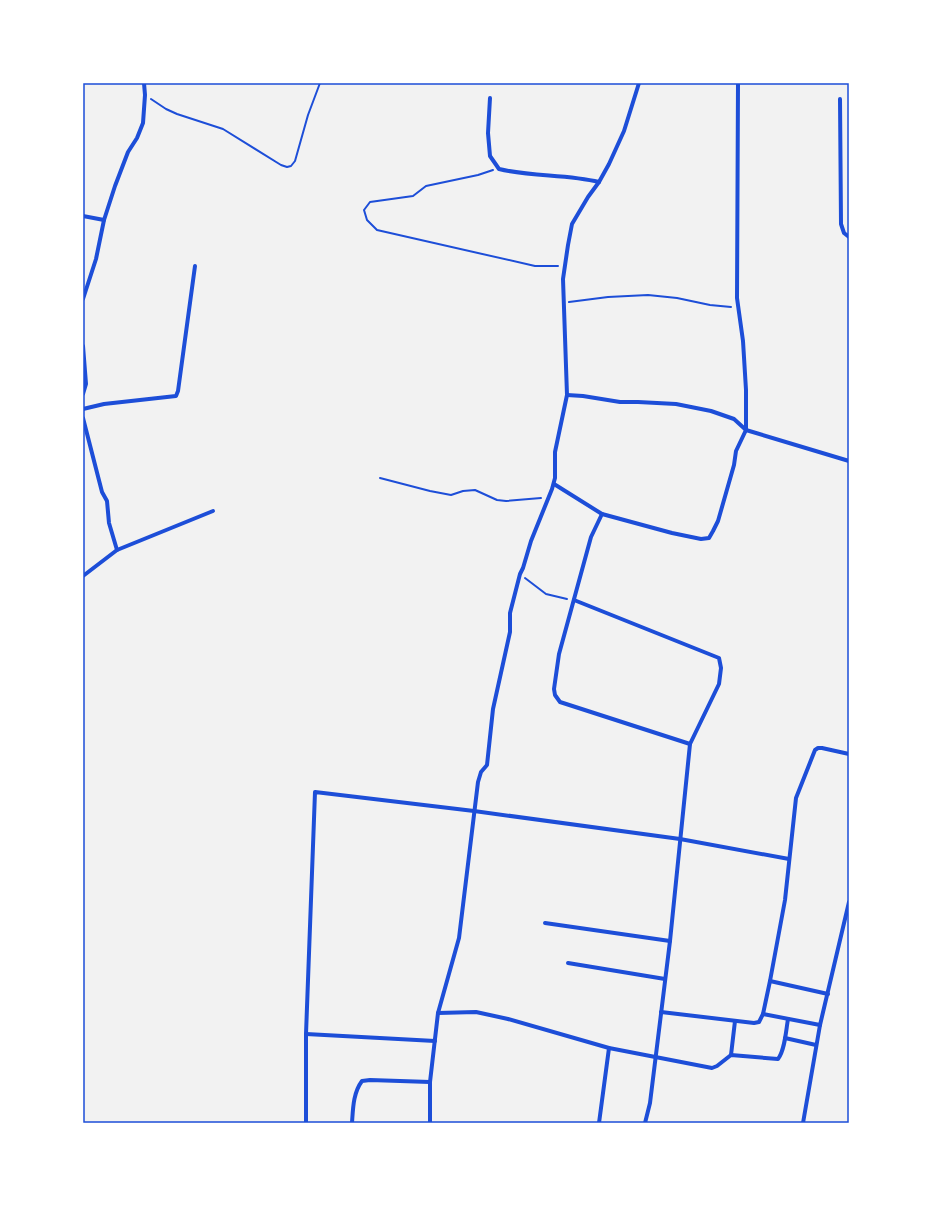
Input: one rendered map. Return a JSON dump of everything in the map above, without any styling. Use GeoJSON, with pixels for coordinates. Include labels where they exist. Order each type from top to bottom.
{"type":"FeatureCollection","features":[{"type":"Feature","properties":{"kind":"street"},"geometry":{"type":"LineString","coordinates":[[83,299],[96,259],[104,220],[115,186],[128,152],[142,123],[145,95],[144,83]]}},
{"type":"Feature","properties":{"kind":"street"},"geometry":{"type":"LineString","coordinates":[[430,1123],[430,1082],[438,1013],[459,938],[478,782],[481,772],[487,765],[493,709],[510,632],[510,613],[520,574],[531,541],[556,478],[555,452],[567,396],[563,279],[572,224],[609,164],[624,131],[639,83]]}},
{"type":"Feature","properties":{"kind":"street"},"geometry":{"type":"LineString","coordinates":[[554,484],[602,514],[672,533],[702,539],[709,538],[713,531],[718,520],[731,476],[736,451],[746,430],[746,383],[743,341],[737,298],[738,83]]}},
{"type":"Feature","properties":{"kind":"street"},"geometry":{"type":"LineString","coordinates":[[490,98],[488,134],[490,156],[499,169],[512,172],[587,179],[599,182]]}},
{"type":"Feature","properties":{"kind":"street"},"geometry":{"type":"LineString","coordinates":[[840,99],[841,224],[844,233],[849,237]]}},
{"type":"Feature","properties":{"kind":"street"},"geometry":{"type":"LineString","coordinates":[[83,216],[104,220]]}},
{"type":"Feature","properties":{"kind":"street"},"geometry":{"type":"LineString","coordinates":[[83,410],[104,404],[176,396],[178,392],[195,266]]}},
{"type":"Feature","properties":{"kind":"street"},"geometry":{"type":"LineString","coordinates":[[83,346],[86,384],[83,394]]}},
{"type":"Feature","properties":{"kind":"street"},"geometry":{"type":"LineString","coordinates":[[567,396],[583,396],[620,402],[676,404],[711,411],[734,419],[746,430],[849,461]]}},
{"type":"Feature","properties":{"kind":"street"},"geometry":{"type":"LineString","coordinates":[[83,418],[102,492],[107,501],[109,522],[117,550]]}},
{"type":"Feature","properties":{"kind":"street"},"geometry":{"type":"LineString","coordinates":[[83,576],[117,550],[213,511]]}},
{"type":"Feature","properties":{"kind":"street"},"geometry":{"type":"LineString","coordinates":[[602,514],[591,537],[574,600],[560,654],[554,689],[555,695],[560,702],[690,744]]}},
{"type":"Feature","properties":{"kind":"street"},"geometry":{"type":"LineString","coordinates":[[574,600],[719,658],[721,668],[719,684],[690,744],[670,941],[650,1103],[645,1123]]}},
{"type":"Feature","properties":{"kind":"street"},"geometry":{"type":"LineString","coordinates":[[661,1012],[754,1023],[759,1022],[763,1014],[785,900],[796,798],[815,750],[822,748],[849,754]]}},
{"type":"Feature","properties":{"kind":"street"},"geometry":{"type":"LineString","coordinates":[[306,1123],[306,1034],[315,792],[474,811],[680,839],[789,859]]}},
{"type":"Feature","properties":{"kind":"street"},"geometry":{"type":"LineString","coordinates":[[803,1123],[820,1025],[849,902]]}},
{"type":"Feature","properties":{"kind":"street"},"geometry":{"type":"LineString","coordinates":[[545,923],[670,941]]}},
{"type":"Feature","properties":{"kind":"street"},"geometry":{"type":"LineString","coordinates":[[568,962],[665,978]]}},
{"type":"Feature","properties":{"kind":"street"},"geometry":{"type":"LineString","coordinates":[[770,981],[828,994]]}},
{"type":"Feature","properties":{"kind":"street"},"geometry":{"type":"LineString","coordinates":[[438,1013],[476,1012],[508,1019],[609,1048],[712,1068],[731,1055],[778,1059],[781,1056],[788,1019]]}},
{"type":"Feature","properties":{"kind":"street"},"geometry":{"type":"LineString","coordinates":[[763,1014],[820,1025]]}},
{"type":"Feature","properties":{"kind":"street"},"geometry":{"type":"LineString","coordinates":[[731,1055],[735,1021]]}},
{"type":"Feature","properties":{"kind":"street"},"geometry":{"type":"LineString","coordinates":[[306,1034],[435,1041]]}},
{"type":"Feature","properties":{"kind":"street"},"geometry":{"type":"LineString","coordinates":[[785,1038],[816,1045]]}},
{"type":"Feature","properties":{"kind":"street"},"geometry":{"type":"LineString","coordinates":[[599,1123],[609,1048]]}},
{"type":"Feature","properties":{"kind":"street"},"geometry":{"type":"LineString","coordinates":[[352,1123],[355,1094],[362,1081],[430,1082]]}},
{"type":"Feature","properties":{"kind":"path"},"geometry":{"type":"LineString","coordinates":[[145,95],[166,109],[223,129],[286,167],[291,166],[295,161],[308,114],[320,83]]}},
{"type":"Feature","properties":{"kind":"path"},"geometry":{"type":"LineString","coordinates":[[499,169],[426,186],[413,196],[370,202],[364,210],[367,220],[378,230],[405,237],[535,266],[565,266]]}},
{"type":"Feature","properties":{"kind":"path"},"geometry":{"type":"LineString","coordinates":[[564,303],[608,297],[648,295],[738,308]]}},
{"type":"Feature","properties":{"kind":"path"},"geometry":{"type":"LineString","coordinates":[[380,478],[451,495],[463,491],[475,490],[497,500],[506,501],[549,498]]}},
{"type":"Feature","properties":{"kind":"path"},"geometry":{"type":"LineString","coordinates":[[520,574],[546,594],[574,600]]}}]}
